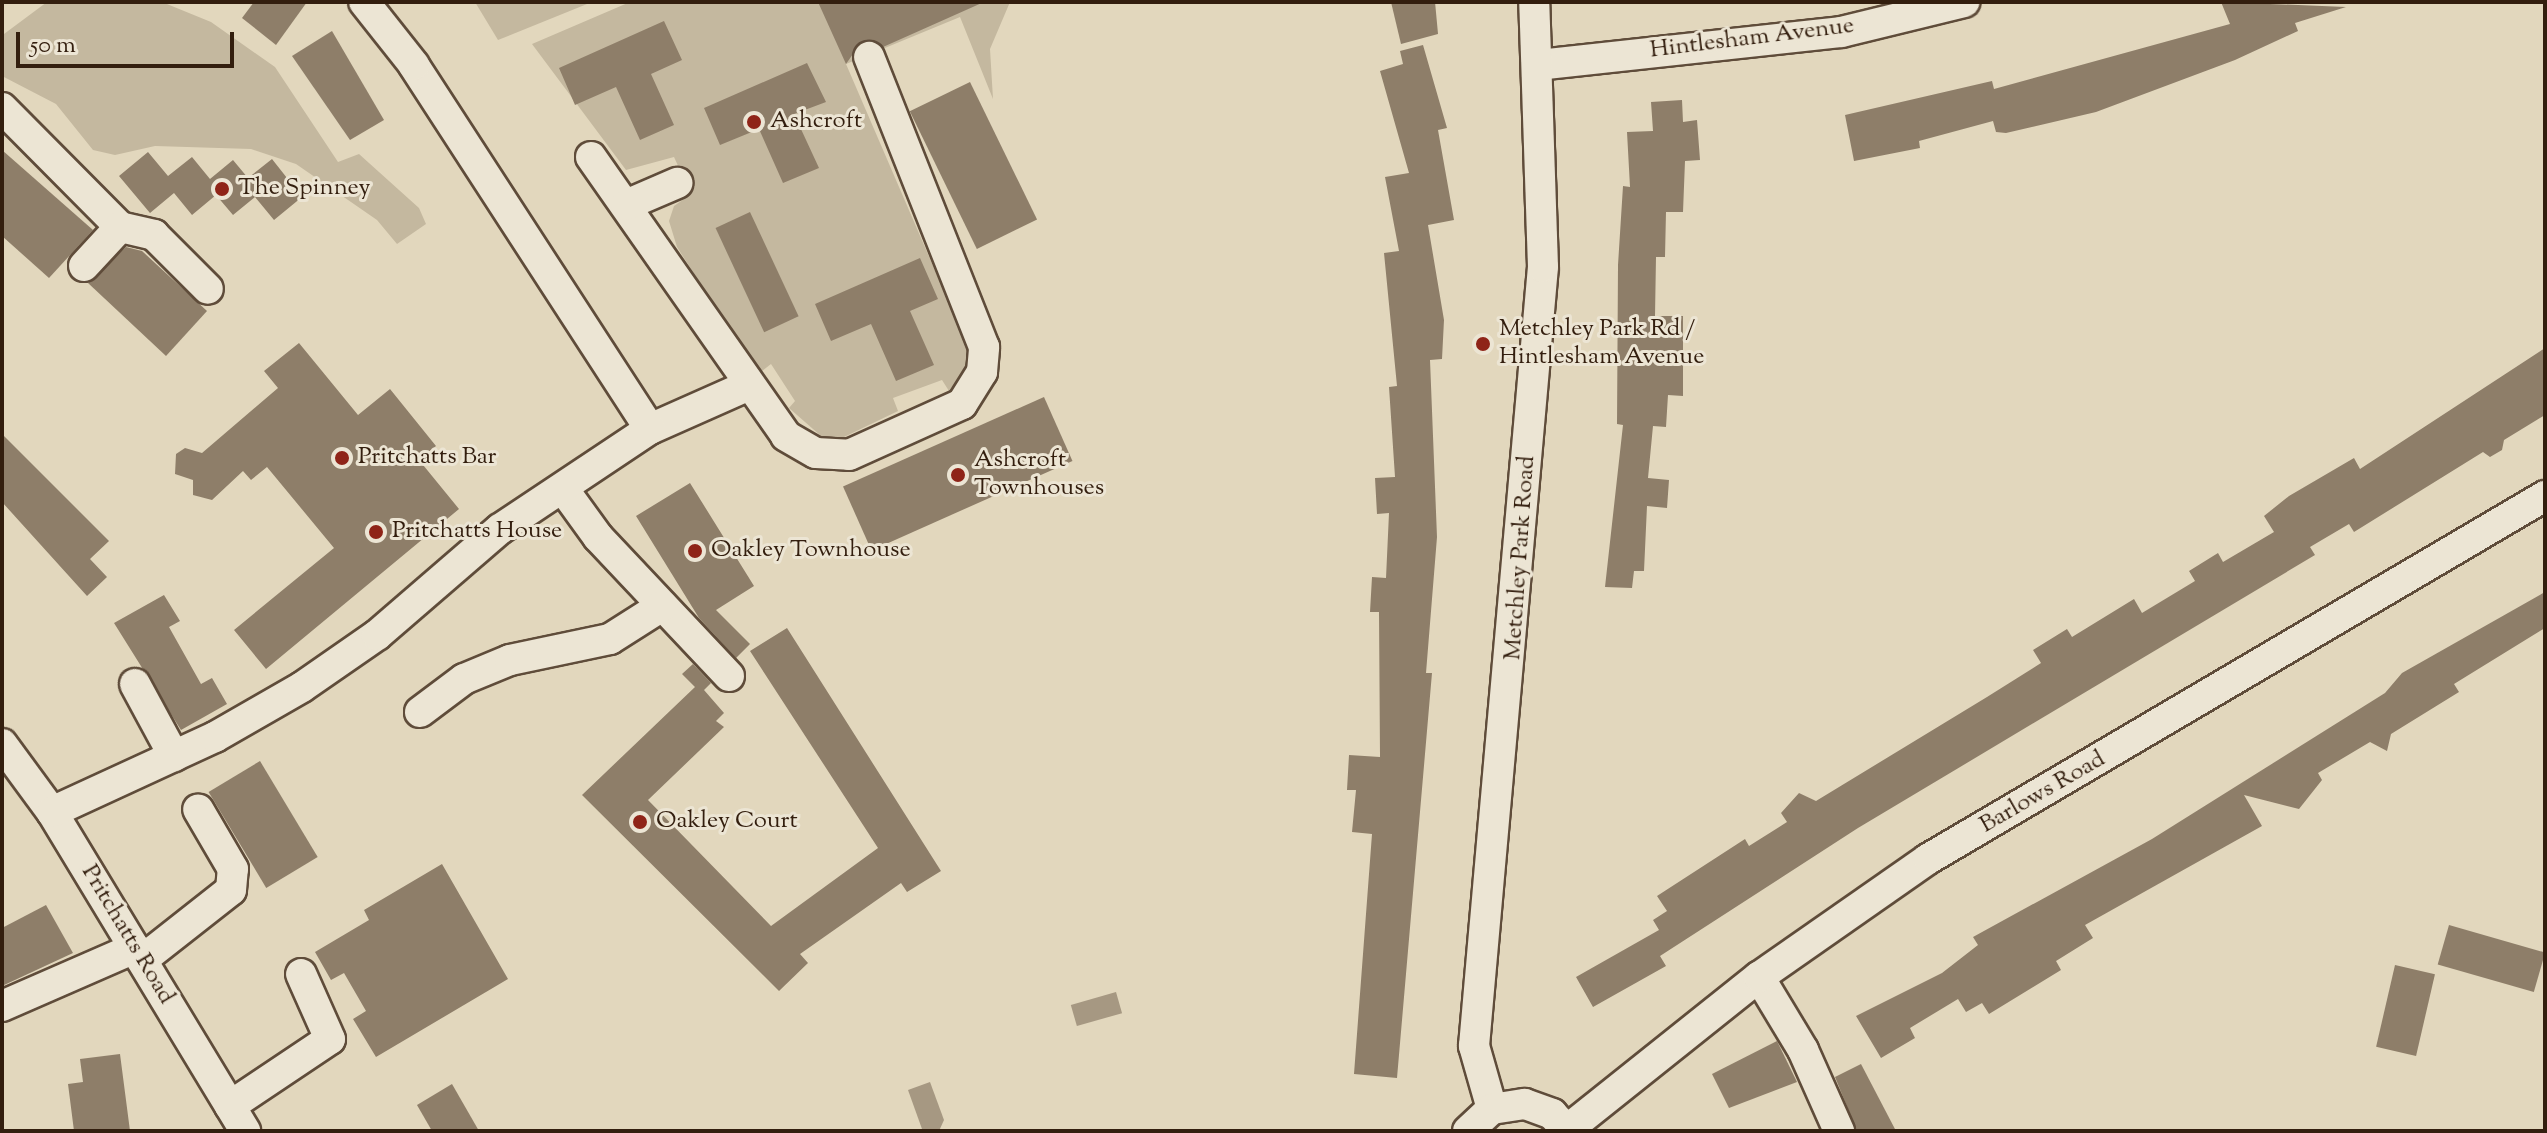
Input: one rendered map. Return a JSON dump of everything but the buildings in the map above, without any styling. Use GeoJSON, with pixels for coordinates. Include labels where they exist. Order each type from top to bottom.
{"type":"FeatureCollection","features":[{"type":"Feature","properties":{"kind":"street"},"geometry":{"type":"LineString","coordinates":[[364,2],[464,141],[650,429]]}},
{"type":"Feature","properties":{"kind":"street","name":"Metchley Park Road"},"geometry":{"type":"LineString","coordinates":[[1492,1109],[1474,1046],[1494,888],[1543,267],[1534,2]]}},
{"type":"Feature","properties":{"kind":"street","name":"Hintlesham Avenue"},"geometry":{"type":"LineString","coordinates":[[1538,65],[1841,32],[1964,2]]}},
{"type":"Feature","properties":{"kind":"street"},"geometry":{"type":"LineString","coordinates":[[591,157],[747,386],[786,436],[816,453],[849,455],[962,404],[982,372],[976,319],[869,57]]}},
{"type":"Feature","properties":{"kind":"street"},"geometry":{"type":"LineString","coordinates":[[2,108],[120,227],[154,235],[208,289]]}},
{"type":"Feature","properties":{"kind":"street"},"geometry":{"type":"LineString","coordinates":[[626,205],[677,183]]}},
{"type":"Feature","properties":{"kind":"street"},"geometry":{"type":"LineString","coordinates":[[84,266],[120,227]]}},
{"type":"Feature","properties":{"kind":"street"},"geometry":{"type":"LineString","coordinates":[[52,812],[174,756],[302,687],[377,635],[500,529],[564,490],[650,429],[747,386]]}},
{"type":"Feature","properties":{"kind":"street"},"geometry":{"type":"LineString","coordinates":[[564,490],[662,606],[729,676]]}},
{"type":"Feature","properties":{"kind":"street","name":"Barlows Road"},"geometry":{"type":"LineString","coordinates":[[1568,1131],[1759,977],[1928,859],[2545,496]]}},
{"type":"Feature","properties":{"kind":"street"},"geometry":{"type":"LineString","coordinates":[[420,712],[464,679],[510,660],[610,639],[662,606]]}},
{"type":"Feature","properties":{"kind":"street"},"geometry":{"type":"LineString","coordinates":[[135,684],[174,756]]}},
{"type":"Feature","properties":{"kind":"street","name":"Pritchatts Road"},"geometry":{"type":"LineString","coordinates":[[2,744],[52,812],[237,1119]]}},
{"type":"Feature","properties":{"kind":"street"},"geometry":{"type":"LineString","coordinates":[[2,1006],[139,954],[231,890],[233,869],[198,809]]}},
{"type":"Feature","properties":{"kind":"street"},"geometry":{"type":"LineString","coordinates":[[237,1119],[330,1039],[301,974]]}},
{"type":"Feature","properties":{"kind":"street"},"geometry":{"type":"LineString","coordinates":[[1759,977],[1803,1050],[1839,1131]]}},
{"type":"Feature","properties":{"kind":"street"},"geometry":{"type":"LineString","coordinates":[[1468,1131],[1492,1109],[1539,1107],[1568,1131]]}},
{"type":"Feature","properties":{"kind":"shaded area"},"geometry":{"type":"Polygon","coordinates":[[[47,2],[162,2],[211,22],[275,67],[338,162],[359,154],[419,208],[426,224],[397,244],[377,220],[296,164],[251,149],[155,146],[115,155],[93,150],[56,104],[2,76],[4,34],[47,2]]]}},
{"type":"Feature","properties":{"kind":"shaded area"},"geometry":{"type":"Polygon","coordinates":[[[475,2],[592,2],[498,40],[475,2]]]}},
{"type":"Feature","properties":{"kind":"shaded area"},"geometry":{"type":"Polygon","coordinates":[[[630,2],[1010,2],[990,49],[993,99],[960,17],[846,64],[968,347],[968,365],[949,391],[942,380],[893,398],[898,411],[842,438],[821,436],[789,408],[795,401],[771,364],[758,374],[677,247],[669,221],[674,206],[691,194],[674,157],[626,170],[532,44],[630,2]]]}},
{"type":"Feature","properties":{"kind":"shaded area"},"geometry":{"type":"Polygon","coordinates":[[[1116,992],[1122,1013],[1077,1026],[1071,1005],[1116,992]]]}},
{"type":"Feature","properties":{"kind":"shaded area"},"geometry":{"type":"Polygon","coordinates":[[[930,1082],[944,1120],[939,1131],[922,1129],[908,1090],[930,1082]]]}},
{"type":"Feature","properties":{"kind":"place","name":"Ashcroft"},"geometry":{"type":"Point","coordinates":[754,122]}},
{"type":"Feature","properties":{"kind":"place","name":"The Spinney"},"geometry":{"type":"Point","coordinates":[222,189]}},
{"type":"Feature","properties":{"kind":"place","name":"Metchley Park Rd / Hintlesham Avenue"},"geometry":{"type":"Point","coordinates":[1483,344]}},
{"type":"Feature","properties":{"kind":"place","name":"Pritchatts Bar"},"geometry":{"type":"Point","coordinates":[342,458]}},
{"type":"Feature","properties":{"kind":"place","name":"Ashcroft Townhouses"},"geometry":{"type":"Point","coordinates":[958,475]}},
{"type":"Feature","properties":{"kind":"place","name":"Pritchatts House"},"geometry":{"type":"Point","coordinates":[376,532]}},
{"type":"Feature","properties":{"kind":"place","name":"Oakley Townhouse"},"geometry":{"type":"Point","coordinates":[695,551]}},
{"type":"Feature","properties":{"kind":"place","name":"Oakley Court"},"geometry":{"type":"Point","coordinates":[640,822]}}]}
